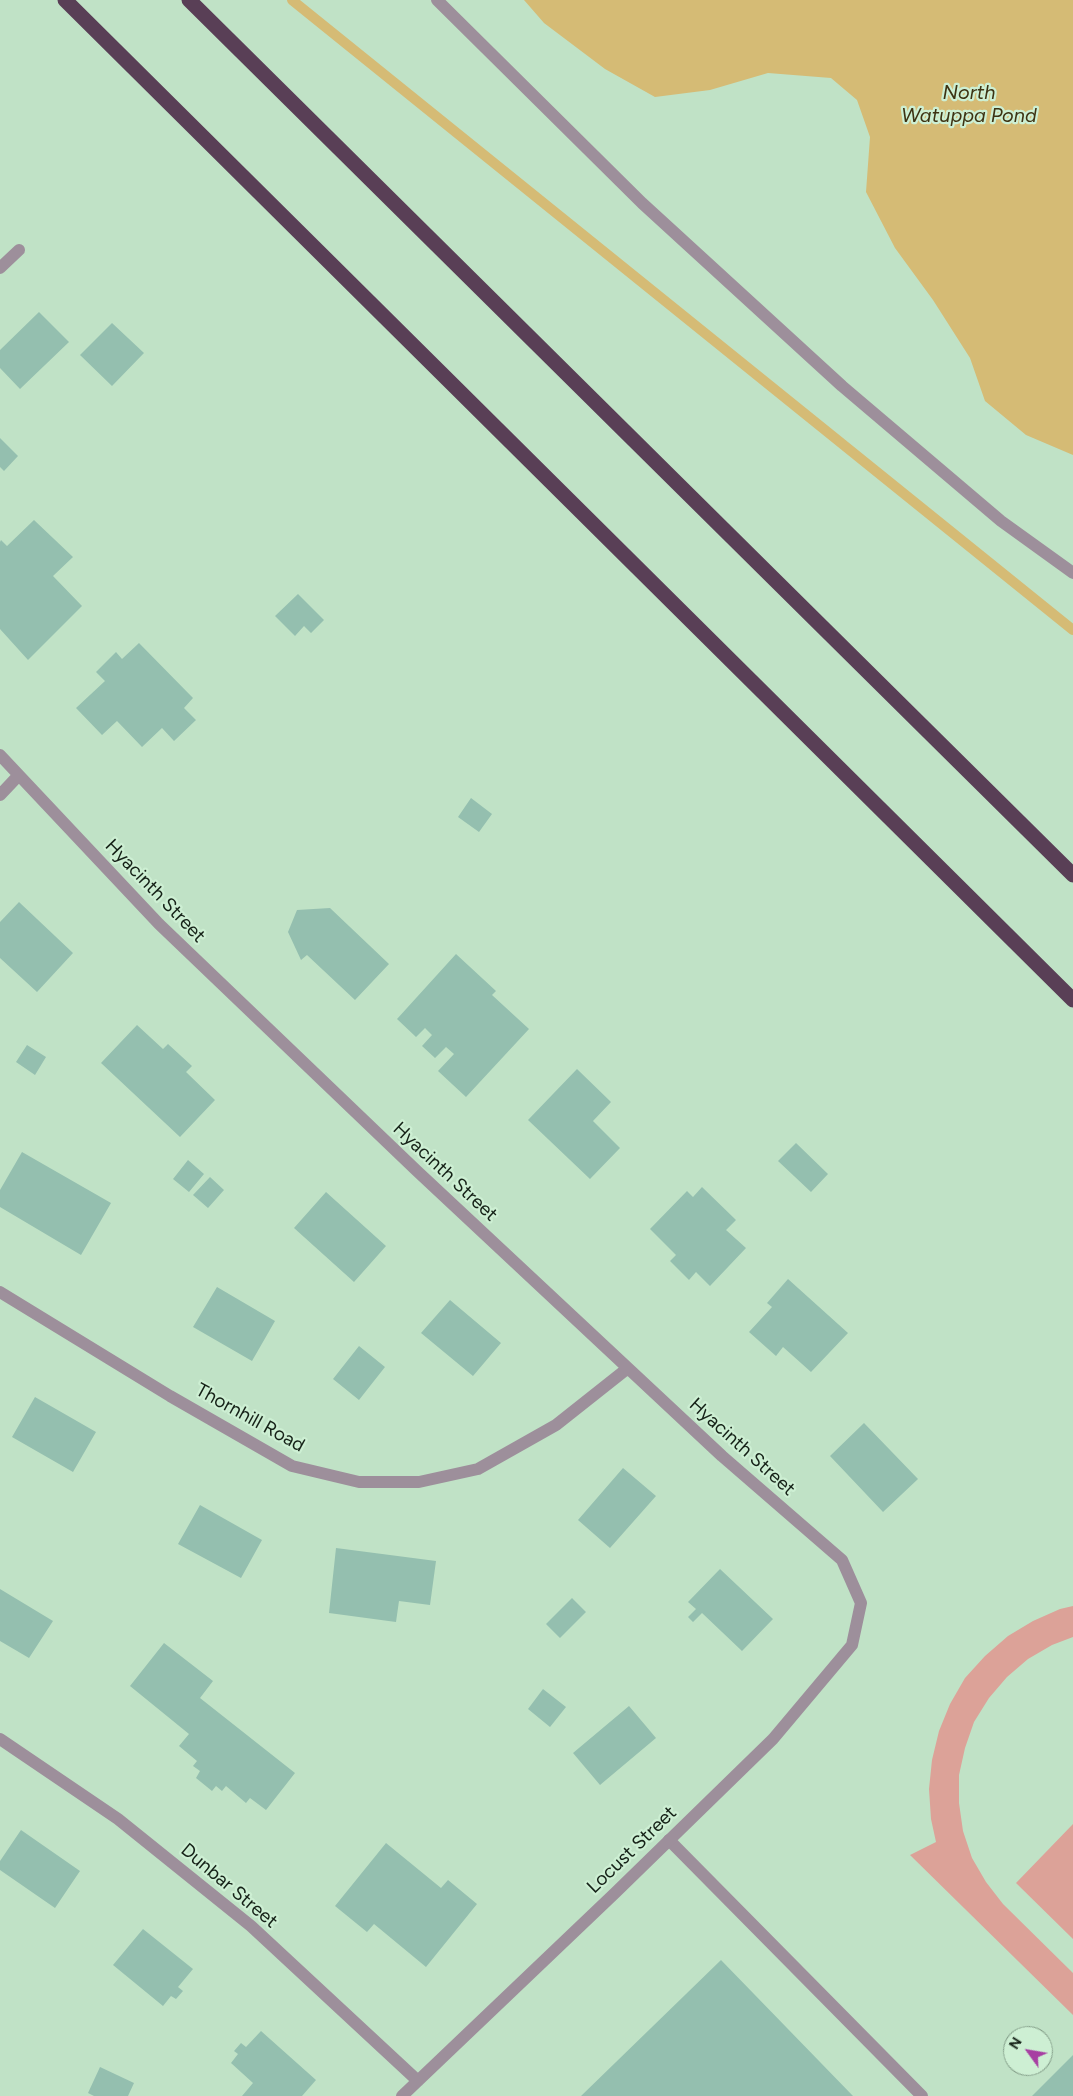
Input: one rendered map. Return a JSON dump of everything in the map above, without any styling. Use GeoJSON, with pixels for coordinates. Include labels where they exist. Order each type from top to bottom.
{"type":"FeatureCollection","features":[{"type":"Feature","properties":{"kind":"highway"},"geometry":{"type":"LineString","coordinates":[[65,0],[1073,1000]]}},
{"type":"Feature","properties":{"kind":"highway"},"geometry":{"type":"LineString","coordinates":[[189,0],[1073,875]]}},
{"type":"Feature","properties":{"kind":"street"},"geometry":{"type":"LineString","coordinates":[[437,0],[642,203],[842,386],[1001,521],[1073,573]]}},
{"type":"Feature","properties":{"kind":"street"},"geometry":{"type":"LineString","coordinates":[[0,268],[19,250]]}},
{"type":"Feature","properties":{"kind":"street","name":"Hyacinth Street"},"geometry":{"type":"LineString","coordinates":[[0,755],[159,924],[417,1171],[722,1456],[842,1560],[861,1602],[860,1610]]}},
{"type":"Feature","properties":{"kind":"street"},"geometry":{"type":"LineString","coordinates":[[0,795],[18,776]]}},
{"type":"Feature","properties":{"kind":"street","name":"Thornhill Road"},"geometry":{"type":"LineString","coordinates":[[0,1292],[170,1396],[292,1466],[359,1482],[419,1482],[478,1469],[556,1425],[628,1368]]}},
{"type":"Feature","properties":{"kind":"street","name":"Locust Street"},"geometry":{"type":"LineString","coordinates":[[402,2096],[773,1738],[852,1645],[860,1610]]}},
{"type":"Feature","properties":{"kind":"street","name":"Dunbar Street"},"geometry":{"type":"LineString","coordinates":[[0,1739],[118,1819],[251,1926],[418,2081]]}},
{"type":"Feature","properties":{"kind":"street"},"geometry":{"type":"LineString","coordinates":[[669,1840],[922,2096]]}},
{"type":"Feature","properties":{"kind":"shaded area"},"geometry":{"type":"Polygon","coordinates":[[[1073,1606],[1073,1637],[1052,1645],[1028,1659],[1007,1677],[989,1698],[974,1722],[965,1748],[959,1775],[959,1803],[963,1831],[972,1858],[986,1882],[1003,1904],[1073,1973],[1073,2015],[910,1855],[936,1842],[931,1819],[929,1789],[932,1760],[939,1731],[950,1704],[965,1678],[985,1656],[1008,1636],[1033,1621],[1060,1609],[1073,1606]]]}},
{"type":"Feature","properties":{"kind":"shaded area"},"geometry":{"type":"Polygon","coordinates":[[[1073,1824],[1073,1939],[1016,1883],[1073,1824]]]}},
{"type":"Feature","properties":{"kind":"water","name":"North Watuppa Pond"},"geometry":{"type":"Polygon","coordinates":[[[524,0],[1073,0],[1073,455],[1026,435],[985,401],[970,358],[933,300],[895,248],[866,192],[870,137],[857,100],[831,78],[768,73],[710,90],[655,97],[605,69],[544,23],[524,0]]]}},
{"type":"Feature","properties":{"kind":"building"},"geometry":{"type":"Polygon","coordinates":[[[39,312],[69,342],[20,389],[0,368],[0,350],[39,312]]]}},
{"type":"Feature","properties":{"kind":"building"},"geometry":{"type":"Polygon","coordinates":[[[112,323],[144,353],[112,386],[80,355],[112,323]]]}},
{"type":"Feature","properties":{"kind":"building"},"geometry":{"type":"Polygon","coordinates":[[[0,438],[18,456],[4,471],[0,467],[0,438]]]}},
{"type":"Feature","properties":{"kind":"building"},"geometry":{"type":"Polygon","coordinates":[[[34,520],[73,557],[53,576],[82,606],[28,660],[0,629],[0,542],[1,540],[7,546],[34,520]]]}},
{"type":"Feature","properties":{"kind":"building"},"geometry":{"type":"Polygon","coordinates":[[[298,594],[324,620],[311,633],[304,626],[295,636],[275,616],[298,594]]]}},
{"type":"Feature","properties":{"kind":"building"},"geometry":{"type":"Polygon","coordinates":[[[139,643],[193,698],[184,708],[196,720],[174,741],[162,728],[142,747],[117,721],[102,735],[76,708],[105,681],[96,672],[116,652],[122,659],[139,643]]]}},
{"type":"Feature","properties":{"kind":"building"},"geometry":{"type":"Polygon","coordinates":[[[471,798],[492,814],[479,832],[458,817],[471,798]]]}},
{"type":"Feature","properties":{"kind":"building"},"geometry":{"type":"Polygon","coordinates":[[[19,902],[73,953],[37,992],[0,958],[0,922],[19,902]]]}},
{"type":"Feature","properties":{"kind":"building"},"geometry":{"type":"Polygon","coordinates":[[[330,908],[389,964],[355,1000],[307,955],[301,960],[288,932],[297,910],[330,908]]]}},
{"type":"Feature","properties":{"kind":"building"},"geometry":{"type":"Polygon","coordinates":[[[456,954],[496,991],[492,995],[529,1029],[466,1097],[438,1071],[454,1054],[446,1047],[435,1058],[422,1046],[432,1035],[425,1028],[416,1037],[397,1019],[456,954]]]}},
{"type":"Feature","properties":{"kind":"building"},"geometry":{"type":"Polygon","coordinates":[[[137,1025],[163,1049],[168,1044],[192,1066],[186,1072],[215,1100],[180,1137],[101,1063],[137,1025]]]}},
{"type":"Feature","properties":{"kind":"building"},"geometry":{"type":"Polygon","coordinates":[[[27,1045],[46,1057],[35,1075],[16,1062],[27,1045]]]}},
{"type":"Feature","properties":{"kind":"building"},"geometry":{"type":"Polygon","coordinates":[[[577,1069],[611,1102],[593,1121],[620,1148],[590,1179],[528,1120],[577,1069]]]}},
{"type":"Feature","properties":{"kind":"building"},"geometry":{"type":"Polygon","coordinates":[[[796,1143],[828,1174],[811,1192],[778,1161],[796,1143]]]}},
{"type":"Feature","properties":{"kind":"building"},"geometry":{"type":"Polygon","coordinates":[[[22,1152],[111,1203],[81,1255],[0,1207],[0,1190],[22,1152]]]}},
{"type":"Feature","properties":{"kind":"building"},"geometry":{"type":"Polygon","coordinates":[[[188,1160],[204,1174],[189,1192],[173,1179],[188,1160]]]}},
{"type":"Feature","properties":{"kind":"building"},"geometry":{"type":"Polygon","coordinates":[[[210,1177],[224,1190],[208,1208],[193,1195],[210,1177]]]}},
{"type":"Feature","properties":{"kind":"building"},"geometry":{"type":"Polygon","coordinates":[[[702,1187],[736,1220],[726,1230],[746,1248],[710,1286],[696,1272],[689,1280],[670,1261],[676,1255],[650,1229],[687,1191],[693,1197],[702,1187]]]}},
{"type":"Feature","properties":{"kind":"building"},"geometry":{"type":"Polygon","coordinates":[[[326,1192],[386,1246],[354,1282],[294,1228],[326,1192]]]}},
{"type":"Feature","properties":{"kind":"building"},"geometry":{"type":"Polygon","coordinates":[[[788,1279],[848,1333],[811,1372],[783,1347],[776,1356],[749,1332],[772,1307],[767,1303],[788,1279]]]}},
{"type":"Feature","properties":{"kind":"building"},"geometry":{"type":"Polygon","coordinates":[[[217,1287],[275,1321],[252,1361],[193,1327],[217,1287]]]}},
{"type":"Feature","properties":{"kind":"building"},"geometry":{"type":"Polygon","coordinates":[[[450,1300],[501,1343],[473,1376],[421,1333],[450,1300]]]}},
{"type":"Feature","properties":{"kind":"building"},"geometry":{"type":"Polygon","coordinates":[[[359,1346],[385,1367],[359,1400],[333,1379],[359,1346]]]}},
{"type":"Feature","properties":{"kind":"building"},"geometry":{"type":"Polygon","coordinates":[[[35,1397],[96,1432],[73,1472],[12,1437],[35,1397]]]}},
{"type":"Feature","properties":{"kind":"building"},"geometry":{"type":"Polygon","coordinates":[[[864,1423],[918,1479],[883,1512],[830,1456],[864,1423]]]}},
{"type":"Feature","properties":{"kind":"building"},"geometry":{"type":"Polygon","coordinates":[[[623,1468],[656,1496],[610,1548],[578,1520],[623,1468]]]}},
{"type":"Feature","properties":{"kind":"building"},"geometry":{"type":"Polygon","coordinates":[[[200,1505],[262,1540],[241,1578],[178,1544],[200,1505]]]}},
{"type":"Feature","properties":{"kind":"building"},"geometry":{"type":"Polygon","coordinates":[[[336,1548],[436,1561],[430,1605],[399,1601],[396,1622],[329,1613],[336,1548]]]}},
{"type":"Feature","properties":{"kind":"building"},"geometry":{"type":"Polygon","coordinates":[[[720,1569],[773,1619],[742,1651],[702,1613],[693,1622],[688,1617],[696,1609],[688,1602],[720,1569]]]}},
{"type":"Feature","properties":{"kind":"building"},"geometry":{"type":"Polygon","coordinates":[[[0,1589],[53,1621],[29,1658],[0,1641],[0,1589]]]}},
{"type":"Feature","properties":{"kind":"building"},"geometry":{"type":"Polygon","coordinates":[[[572,1598],[586,1612],[560,1638],[546,1624],[572,1598]]]}},
{"type":"Feature","properties":{"kind":"building"},"geometry":{"type":"Polygon","coordinates":[[[164,1643],[213,1681],[200,1698],[295,1773],[266,1810],[250,1798],[246,1803],[226,1786],[222,1791],[216,1786],[212,1791],[196,1778],[200,1771],[193,1766],[197,1761],[179,1746],[189,1734],[130,1686],[164,1643]]]}},
{"type":"Feature","properties":{"kind":"building"},"geometry":{"type":"Polygon","coordinates":[[[543,1689],[566,1707],[550,1727],[528,1709],[543,1689]]]}},
{"type":"Feature","properties":{"kind":"building"},"geometry":{"type":"Polygon","coordinates":[[[629,1706],[656,1738],[600,1785],[573,1753],[629,1706]]]}},
{"type":"Feature","properties":{"kind":"building"},"geometry":{"type":"Polygon","coordinates":[[[21,1830],[80,1871],[55,1908],[0,1870],[0,1861],[21,1830]]]}},
{"type":"Feature","properties":{"kind":"building"},"geometry":{"type":"Polygon","coordinates":[[[386,1843],[441,1888],[448,1880],[477,1904],[426,1967],[374,1924],[367,1932],[335,1906],[386,1843]]]}},
{"type":"Feature","properties":{"kind":"building"},"geometry":{"type":"Polygon","coordinates":[[[143,1929],[193,1969],[178,1987],[183,1991],[176,1999],[171,1996],[163,2006],[113,1965],[143,1929]]]}},
{"type":"Feature","properties":{"kind":"building"},"geometry":{"type":"Polygon","coordinates":[[[721,1960],[853,2096],[581,2096],[721,1960]]]}},
{"type":"Feature","properties":{"kind":"building"},"geometry":{"type":"Polygon","coordinates":[[[261,2031],[316,2080],[302,2096],[242,2096],[253,2083],[231,2063],[238,2054],[234,2051],[241,2043],[246,2047],[261,2031]]]}},
{"type":"Feature","properties":{"kind":"building"},"geometry":{"type":"Polygon","coordinates":[[[1073,2055],[1073,2096],[1032,2096],[1053,2076],[1073,2055]]]}},
{"type":"Feature","properties":{"kind":"building"},"geometry":{"type":"Polygon","coordinates":[[[100,2067],[134,2083],[128,2096],[94,2096],[88,2093],[100,2067]]]}},
{"type":"Feature","properties":{"kind":"waterway"},"geometry":{"type":"LineString","coordinates":[[292,0],[1073,630]]}}]}
